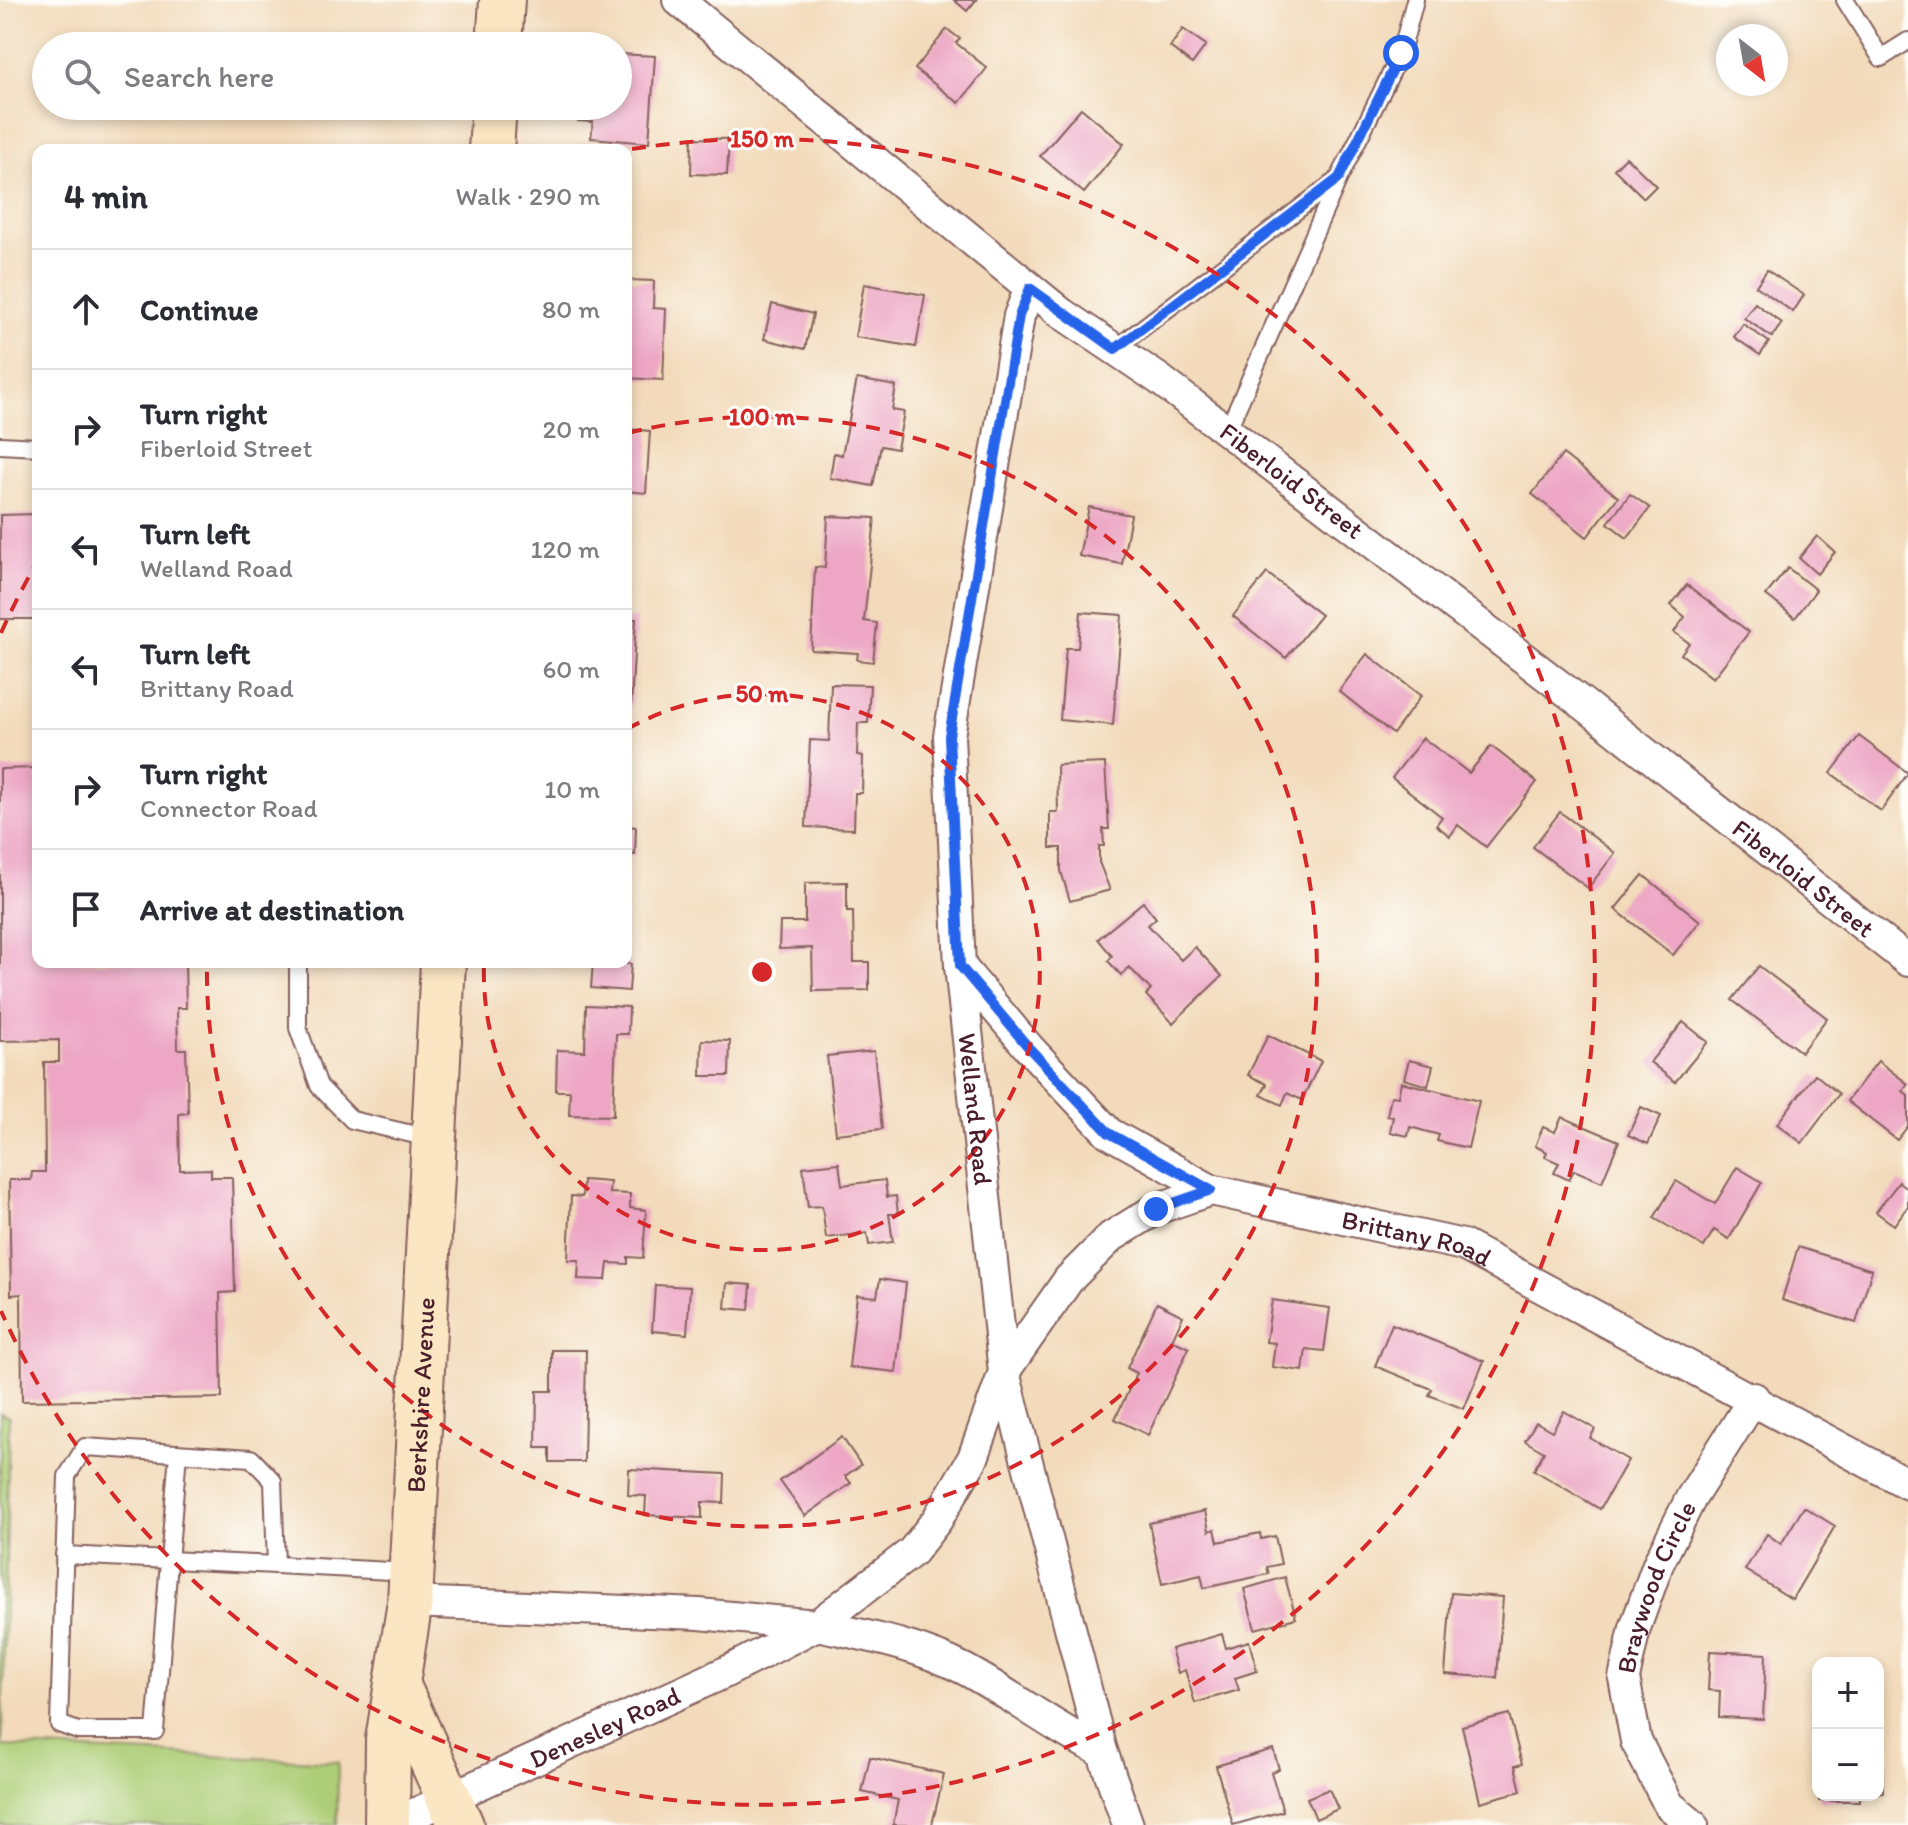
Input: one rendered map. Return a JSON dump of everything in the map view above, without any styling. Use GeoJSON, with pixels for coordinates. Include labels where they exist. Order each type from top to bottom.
{"type":"FeatureCollection","features":[{"type":"Feature","properties":{"kind":"main road"},"geometry":{"type":"LineString","coordinates":[[500,32],[502,0]]}},
{"type":"Feature","properties":{"kind":"main road"},"geometry":{"type":"LineString","coordinates":[[491,144],[493,120]]}},
{"type":"Feature","properties":{"kind":"main road","name":"Berkshire Avenue"},"geometry":{"type":"LineString","coordinates":[[389,1825],[388,1740],[411,1587],[443,968]]}},
{"type":"Feature","properties":{"kind":"main road"},"geometry":{"type":"LineString","coordinates":[[397,1684],[455,1811]]}},
{"type":"Feature","properties":{"kind":"street","name":"Fiberloid Street"},"geometry":{"type":"LineString","coordinates":[[678,0],[1030,288],[1227,431],[1586,706],[1908,961]]}},
{"type":"Feature","properties":{"kind":"street","name":"Welland Road"},"geometry":{"type":"LineString","coordinates":[[1030,288],[1019,316],[949,736],[960,966],[1004,1372],[1102,1751],[1128,1825]]}},
{"type":"Feature","properties":{"kind":"street","name":"Brittany Road"},"geometry":{"type":"LineString","coordinates":[[960,966],[1029,1048],[1109,1133],[1211,1190],[1463,1245],[1754,1398],[1908,1484]]}},
{"type":"Feature","properties":{"kind":"street"},"geometry":{"type":"LineString","coordinates":[[1004,1372],[1069,1279],[1111,1237],[1156,1209],[1211,1190]]}},
{"type":"Feature","properties":{"kind":"street","name":"Denesley Road"},"geometry":{"type":"LineString","coordinates":[[389,1825],[455,1811],[817,1625],[912,1552],[937,1520],[973,1458],[1004,1372]]}},
{"type":"Feature","properties":{"kind":"street","name":"Braywood Circle"},"geometry":{"type":"LineString","coordinates":[[1693,1825],[1669,1805],[1636,1741],[1624,1678],[1635,1628],[1658,1564],[1691,1498],[1754,1398]]}},
{"type":"Feature","properties":{"kind":"street"},"geometry":{"type":"LineString","coordinates":[[411,1587],[817,1625],[930,1653],[995,1687],[1056,1727],[1102,1751]]}},
{"type":"Feature","properties":{"kind":"lane"},"geometry":{"type":"LineString","coordinates":[[1227,431],[1339,178],[1401,53],[1415,0]]}},
{"type":"Feature","properties":{"kind":"lane"},"geometry":{"type":"LineString","coordinates":[[1845,0],[1881,58],[1908,41]]}},
{"type":"Feature","properties":{"kind":"lane"},"geometry":{"type":"LineString","coordinates":[[1115,349],[1339,178]]}},
{"type":"Feature","properties":{"kind":"lane"},"geometry":{"type":"LineString","coordinates":[[0,445],[32,447]]}},
{"type":"Feature","properties":{"kind":"lane"},"geometry":{"type":"LineString","coordinates":[[298,968],[298,1028],[319,1086],[352,1120],[434,1140]]}},
{"type":"Feature","properties":{"kind":"lane"},"geometry":{"type":"LineString","coordinates":[[178,1453],[155,1731],[78,1731],[59,1724],[67,1476],[85,1447],[178,1453],[251,1458],[273,1481],[276,1565]]}},
{"type":"Feature","properties":{"kind":"lane"},"geometry":{"type":"LineString","coordinates":[[64,1555],[276,1565],[411,1587]]}},
{"type":"Feature","properties":{"kind":"green space"},"geometry":{"type":"Polygon","coordinates":[[[0,1413],[9,1417],[2,1746],[338,1762],[337,1825],[0,1825],[0,1413]]]}},
{"type":"Feature","properties":{"kind":"building"},"geometry":{"type":"Polygon","coordinates":[[[954,0],[976,0],[967,11],[954,0]]]}},
{"type":"Feature","properties":{"kind":"building"},"geometry":{"type":"Polygon","coordinates":[[[947,29],[960,39],[956,43],[987,68],[959,103],[915,69],[947,29]]]}},
{"type":"Feature","properties":{"kind":"building"},"geometry":{"type":"Polygon","coordinates":[[[1183,29],[1206,45],[1192,64],[1170,47],[1183,29]]]}},
{"type":"Feature","properties":{"kind":"building"},"geometry":{"type":"Polygon","coordinates":[[[632,55],[655,56],[649,143],[591,138],[593,122],[578,121],[632,120],[632,55]]]}},
{"type":"Feature","properties":{"kind":"building"},"geometry":{"type":"Polygon","coordinates":[[[1081,108],[1124,144],[1084,193],[1040,156],[1081,108]]]}},
{"type":"Feature","properties":{"kind":"building"},"geometry":{"type":"Polygon","coordinates":[[[692,138],[729,139],[727,175],[691,174],[692,138]]]}},
{"type":"Feature","properties":{"kind":"building"},"geometry":{"type":"Polygon","coordinates":[[[1626,157],[1656,186],[1644,198],[1614,169],[1626,157]]]}},
{"type":"Feature","properties":{"kind":"building"},"geometry":{"type":"Polygon","coordinates":[[[1767,270],[1804,295],[1793,312],[1756,286],[1767,270]]]}},
{"type":"Feature","properties":{"kind":"building"},"geometry":{"type":"Polygon","coordinates":[[[632,280],[654,281],[653,308],[666,309],[663,380],[632,378],[632,280]]]}},
{"type":"Feature","properties":{"kind":"building"},"geometry":{"type":"Polygon","coordinates":[[[864,284],[925,295],[916,347],[855,337],[864,284]]]}},
{"type":"Feature","properties":{"kind":"building"},"geometry":{"type":"Polygon","coordinates":[[[1755,303],[1782,323],[1772,337],[1744,318],[1755,303]]]}},
{"type":"Feature","properties":{"kind":"building"},"geometry":{"type":"Polygon","coordinates":[[[772,304],[813,314],[805,349],[764,339],[772,304]]]}},
{"type":"Feature","properties":{"kind":"building"},"geometry":{"type":"Polygon","coordinates":[[[1743,324],[1769,342],[1760,355],[1734,337],[1743,324]]]}},
{"type":"Feature","properties":{"kind":"building"},"geometry":{"type":"Polygon","coordinates":[[[857,379],[896,386],[892,410],[904,412],[897,449],[881,446],[873,486],[830,478],[834,453],[842,455],[857,379]]]}},
{"type":"Feature","properties":{"kind":"building"},"geometry":{"type":"Polygon","coordinates":[[[632,430],[650,431],[646,493],[632,492],[632,430]]]}},
{"type":"Feature","properties":{"kind":"building"},"geometry":{"type":"Polygon","coordinates":[[[1563,454],[1618,497],[1587,537],[1532,494],[1563,454]]]}},
{"type":"Feature","properties":{"kind":"building"},"geometry":{"type":"Polygon","coordinates":[[[1630,494],[1650,508],[1627,538],[1608,523],[1630,494]]]}},
{"type":"Feature","properties":{"kind":"building"},"geometry":{"type":"Polygon","coordinates":[[[1089,507],[1131,515],[1122,564],[1079,556],[1089,507]]]}},
{"type":"Feature","properties":{"kind":"building"},"geometry":{"type":"Polygon","coordinates":[[[32,514],[32,619],[0,619],[0,515],[32,514]]]}},
{"type":"Feature","properties":{"kind":"building"},"geometry":{"type":"Polygon","coordinates":[[[828,516],[875,518],[864,621],[877,623],[873,662],[857,660],[858,653],[811,650],[815,567],[825,568],[828,516]]]}},
{"type":"Feature","properties":{"kind":"building"},"geometry":{"type":"Polygon","coordinates":[[[1817,536],[1835,552],[1817,574],[1799,558],[1817,536]]]}},
{"type":"Feature","properties":{"kind":"building"},"geometry":{"type":"Polygon","coordinates":[[[1788,568],[1816,590],[1795,618],[1766,595],[1788,568]]]}},
{"type":"Feature","properties":{"kind":"building"},"geometry":{"type":"Polygon","coordinates":[[[1267,573],[1321,615],[1286,658],[1233,616],[1267,573]]]}},
{"type":"Feature","properties":{"kind":"building"},"geometry":{"type":"Polygon","coordinates":[[[1687,585],[1749,632],[1713,678],[1681,654],[1689,643],[1674,632],[1685,617],[1671,605],[1687,585]]]}},
{"type":"Feature","properties":{"kind":"building"},"geometry":{"type":"Polygon","coordinates":[[[1081,612],[1122,615],[1113,725],[1060,720],[1066,648],[1078,648],[1081,612]]]}},
{"type":"Feature","properties":{"kind":"building"},"geometry":{"type":"Polygon","coordinates":[[[632,619],[636,619],[632,689],[632,619]]]}},
{"type":"Feature","properties":{"kind":"building"},"geometry":{"type":"Polygon","coordinates":[[[1367,654],[1421,696],[1393,734],[1339,691],[1367,654]]]}},
{"type":"Feature","properties":{"kind":"building"},"geometry":{"type":"Polygon","coordinates":[[[831,684],[870,685],[868,723],[858,723],[857,755],[863,756],[862,793],[855,793],[854,829],[806,827],[810,740],[829,741],[831,684]]]}},
{"type":"Feature","properties":{"kind":"building"},"geometry":{"type":"Polygon","coordinates":[[[1859,736],[1908,773],[1881,811],[1831,773],[1859,736]]]}},
{"type":"Feature","properties":{"kind":"building"},"geometry":{"type":"Polygon","coordinates":[[[1423,738],[1469,773],[1491,746],[1537,782],[1486,847],[1458,825],[1450,836],[1436,825],[1442,817],[1392,778],[1423,738]]]}},
{"type":"Feature","properties":{"kind":"building"},"geometry":{"type":"Polygon","coordinates":[[[1105,763],[1109,829],[1103,829],[1104,846],[1099,846],[1099,862],[1110,890],[1070,901],[1061,871],[1061,848],[1050,848],[1050,812],[1058,812],[1057,765],[1105,763]]]}},
{"type":"Feature","properties":{"kind":"building"},"geometry":{"type":"Polygon","coordinates":[[[32,768],[32,968],[185,968],[186,1008],[177,1008],[178,1049],[186,1049],[188,1113],[179,1114],[180,1170],[211,1169],[211,1177],[232,1177],[235,1292],[220,1293],[222,1398],[22,1401],[21,1294],[11,1295],[9,1180],[31,1180],[32,1172],[45,1172],[44,1062],[59,1062],[59,1040],[0,1041],[0,769],[32,768]]]}},
{"type":"Feature","properties":{"kind":"building"},"geometry":{"type":"Polygon","coordinates":[[[1560,812],[1615,853],[1588,888],[1533,847],[1560,812]]]}},
{"type":"Feature","properties":{"kind":"building"},"geometry":{"type":"Polygon","coordinates":[[[632,827],[636,827],[635,855],[632,855],[632,827]]]}},
{"type":"Feature","properties":{"kind":"building"},"geometry":{"type":"Polygon","coordinates":[[[1643,875],[1700,921],[1673,955],[1615,909],[1643,875]]]}},
{"type":"Feature","properties":{"kind":"building"},"geometry":{"type":"Polygon","coordinates":[[[847,882],[847,911],[853,911],[854,962],[869,962],[869,990],[813,991],[812,948],[779,949],[780,922],[805,922],[805,883],[847,882]]]}},
{"type":"Feature","properties":{"kind":"building"},"geometry":{"type":"Polygon","coordinates":[[[1143,902],[1156,918],[1148,925],[1181,960],[1195,947],[1222,976],[1173,1023],[1146,995],[1151,990],[1129,967],[1121,975],[1108,961],[1112,956],[1098,939],[1143,902]]]}},
{"type":"Feature","properties":{"kind":"building"},"geometry":{"type":"Polygon","coordinates":[[[1759,966],[1827,1018],[1801,1052],[1732,1000],[1759,966]]]}},
{"type":"Feature","properties":{"kind":"building"},"geometry":{"type":"Polygon","coordinates":[[[593,968],[631,968],[629,991],[591,988],[593,968]]]}},
{"type":"Feature","properties":{"kind":"building"},"geometry":{"type":"Polygon","coordinates":[[[586,1005],[629,1007],[628,1034],[616,1034],[613,1116],[569,1115],[570,1091],[556,1091],[557,1050],[585,1051],[586,1005]]]}},
{"type":"Feature","properties":{"kind":"building"},"geometry":{"type":"Polygon","coordinates":[[[1683,1022],[1708,1042],[1675,1082],[1650,1062],[1683,1022]]]}},
{"type":"Feature","properties":{"kind":"building"},"geometry":{"type":"Polygon","coordinates":[[[1268,1035],[1321,1061],[1302,1100],[1287,1093],[1282,1105],[1261,1095],[1267,1084],[1248,1075],[1268,1035]]]}},
{"type":"Feature","properties":{"kind":"building"},"geometry":{"type":"Polygon","coordinates":[[[702,1040],[730,1041],[729,1076],[701,1076],[702,1040]]]}},
{"type":"Feature","properties":{"kind":"building"},"geometry":{"type":"Polygon","coordinates":[[[874,1051],[882,1129],[836,1134],[827,1056],[874,1051]]]}},
{"type":"Feature","properties":{"kind":"building"},"geometry":{"type":"Polygon","coordinates":[[[1409,1060],[1433,1066],[1428,1086],[1404,1079],[1409,1060]]]}},
{"type":"Feature","properties":{"kind":"building"},"geometry":{"type":"Polygon","coordinates":[[[1878,1061],[1908,1084],[1903,1091],[1908,1095],[1908,1126],[1897,1140],[1847,1101],[1878,1061]]]}},
{"type":"Feature","properties":{"kind":"building"},"geometry":{"type":"Polygon","coordinates":[[[1815,1074],[1839,1094],[1802,1143],[1777,1124],[1815,1074]]]}},
{"type":"Feature","properties":{"kind":"building"},"geometry":{"type":"Polygon","coordinates":[[[1401,1082],[1479,1101],[1468,1148],[1437,1141],[1439,1135],[1410,1127],[1408,1136],[1390,1132],[1393,1117],[1387,1116],[1391,1096],[1398,1097],[1401,1082]]]}},
{"type":"Feature","properties":{"kind":"building"},"geometry":{"type":"Polygon","coordinates":[[[1641,1107],[1661,1116],[1648,1144],[1628,1135],[1641,1107]]]}},
{"type":"Feature","properties":{"kind":"building"},"geometry":{"type":"Polygon","coordinates":[[[1562,1117],[1619,1141],[1602,1182],[1574,1170],[1569,1180],[1554,1173],[1559,1163],[1545,1157],[1547,1152],[1535,1146],[1543,1127],[1555,1132],[1562,1117]]]}},
{"type":"Feature","properties":{"kind":"building"},"geometry":{"type":"Polygon","coordinates":[[[839,1163],[842,1185],[885,1180],[887,1197],[896,1196],[898,1214],[889,1214],[893,1242],[869,1245],[867,1233],[826,1238],[822,1206],[808,1207],[803,1167],[839,1163]]]}},
{"type":"Feature","properties":{"kind":"building"},"geometry":{"type":"Polygon","coordinates":[[[1737,1167],[1762,1182],[1729,1239],[1714,1230],[1704,1247],[1654,1218],[1676,1181],[1715,1204],[1737,1167]]]}},
{"type":"Feature","properties":{"kind":"building"},"geometry":{"type":"Polygon","coordinates":[[[583,1180],[610,1182],[609,1193],[630,1194],[630,1208],[646,1210],[643,1258],[628,1257],[628,1264],[608,1263],[606,1280],[578,1279],[579,1260],[568,1260],[571,1196],[582,1197],[583,1180]]]}},
{"type":"Feature","properties":{"kind":"building"},"geometry":{"type":"Polygon","coordinates":[[[1899,1182],[1908,1189],[1908,1206],[1894,1225],[1876,1212],[1899,1182]]]}},
{"type":"Feature","properties":{"kind":"building"},"geometry":{"type":"Polygon","coordinates":[[[1798,1247],[1872,1270],[1856,1323],[1782,1300],[1798,1247]]]}},
{"type":"Feature","properties":{"kind":"building"},"geometry":{"type":"Polygon","coordinates":[[[880,1279],[906,1283],[896,1372],[849,1367],[857,1295],[877,1297],[880,1279]]]}},
{"type":"Feature","properties":{"kind":"building"},"geometry":{"type":"Polygon","coordinates":[[[727,1283],[751,1285],[749,1310],[725,1308],[727,1283]]]}},
{"type":"Feature","properties":{"kind":"building"},"geometry":{"type":"Polygon","coordinates":[[[655,1285],[690,1287],[687,1334],[652,1331],[655,1285]]]}},
{"type":"Feature","properties":{"kind":"building"},"geometry":{"type":"Polygon","coordinates":[[[1272,1300],[1330,1308],[1324,1351],[1306,1349],[1303,1371],[1272,1367],[1275,1343],[1266,1342],[1272,1300]]]}},
{"type":"Feature","properties":{"kind":"building"},"geometry":{"type":"Polygon","coordinates":[[[1157,1303],[1183,1316],[1172,1340],[1189,1348],[1148,1435],[1115,1419],[1137,1373],[1127,1368],[1157,1303]]]}},
{"type":"Feature","properties":{"kind":"building"},"geometry":{"type":"Polygon","coordinates":[[[1392,1324],[1484,1361],[1464,1409],[1429,1395],[1432,1389],[1375,1366],[1392,1324]]]}},
{"type":"Feature","properties":{"kind":"building"},"geometry":{"type":"Polygon","coordinates":[[[552,1350],[586,1350],[584,1462],[550,1462],[550,1448],[536,1448],[537,1391],[552,1391],[552,1350]]]}},
{"type":"Feature","properties":{"kind":"building"},"geometry":{"type":"Polygon","coordinates":[[[1564,1411],[1595,1429],[1590,1438],[1628,1460],[1600,1509],[1534,1470],[1544,1452],[1525,1441],[1536,1422],[1552,1431],[1564,1411]]]}},
{"type":"Feature","properties":{"kind":"building"},"geometry":{"type":"Polygon","coordinates":[[[842,1437],[861,1465],[845,1476],[851,1483],[805,1516],[780,1481],[842,1437]]]}},
{"type":"Feature","properties":{"kind":"building"},"geometry":{"type":"Polygon","coordinates":[[[629,1469],[725,1474],[724,1503],[702,1502],[702,1518],[645,1515],[646,1496],[628,1495],[629,1469]]]}},
{"type":"Feature","properties":{"kind":"building"},"geometry":{"type":"Polygon","coordinates":[[[1804,1507],[1835,1526],[1792,1599],[1745,1570],[1767,1534],[1781,1544],[1804,1507]]]}},
{"type":"Feature","properties":{"kind":"building"},"geometry":{"type":"Polygon","coordinates":[[[1205,1511],[1209,1531],[1215,1529],[1218,1542],[1260,1533],[1261,1539],[1275,1536],[1281,1564],[1267,1567],[1269,1574],[1204,1588],[1201,1575],[1162,1584],[1149,1523],[1205,1511]]]}},
{"type":"Feature","properties":{"kind":"building"},"geometry":{"type":"Polygon","coordinates":[[[1285,1577],[1296,1618],[1255,1629],[1244,1589],[1285,1577]]]}},
{"type":"Feature","properties":{"kind":"building"},"geometry":{"type":"Polygon","coordinates":[[[1451,1593],[1503,1597],[1497,1678],[1445,1674],[1451,1593]]]}},
{"type":"Feature","properties":{"kind":"building"},"geometry":{"type":"Polygon","coordinates":[[[1222,1634],[1226,1648],[1249,1641],[1257,1671],[1235,1678],[1239,1690],[1195,1703],[1185,1670],[1178,1673],[1171,1649],[1222,1634]]]}},
{"type":"Feature","properties":{"kind":"building"},"geometry":{"type":"Polygon","coordinates":[[[1710,1651],[1766,1654],[1763,1719],[1719,1717],[1720,1691],[1708,1690],[1710,1651]]]}},
{"type":"Feature","properties":{"kind":"building"},"geometry":{"type":"Polygon","coordinates":[[[1509,1714],[1522,1764],[1515,1766],[1521,1791],[1480,1802],[1462,1726],[1509,1714]]]}},
{"type":"Feature","properties":{"kind":"building"},"geometry":{"type":"Polygon","coordinates":[[[1273,1749],[1279,1769],[1271,1772],[1283,1811],[1233,1825],[1216,1766],[1273,1749]]]}},
{"type":"Feature","properties":{"kind":"building"},"geometry":{"type":"Polygon","coordinates":[[[870,1757],[944,1774],[932,1825],[893,1825],[898,1800],[862,1792],[870,1757]]]}},
{"type":"Feature","properties":{"kind":"building"},"geometry":{"type":"Polygon","coordinates":[[[1329,1789],[1338,1809],[1316,1819],[1307,1798],[1329,1789]]]}},
{"type":"Feature","properties":{"kind":"route"},"geometry":{"type":"LineString","coordinates":[[1156,1209],[1211,1190],[1109,1133],[1029,1048],[960,966],[949,736],[1019,316],[1030,288],[1115,349],[1339,178],[1356,150],[1401,53]]}}]}
